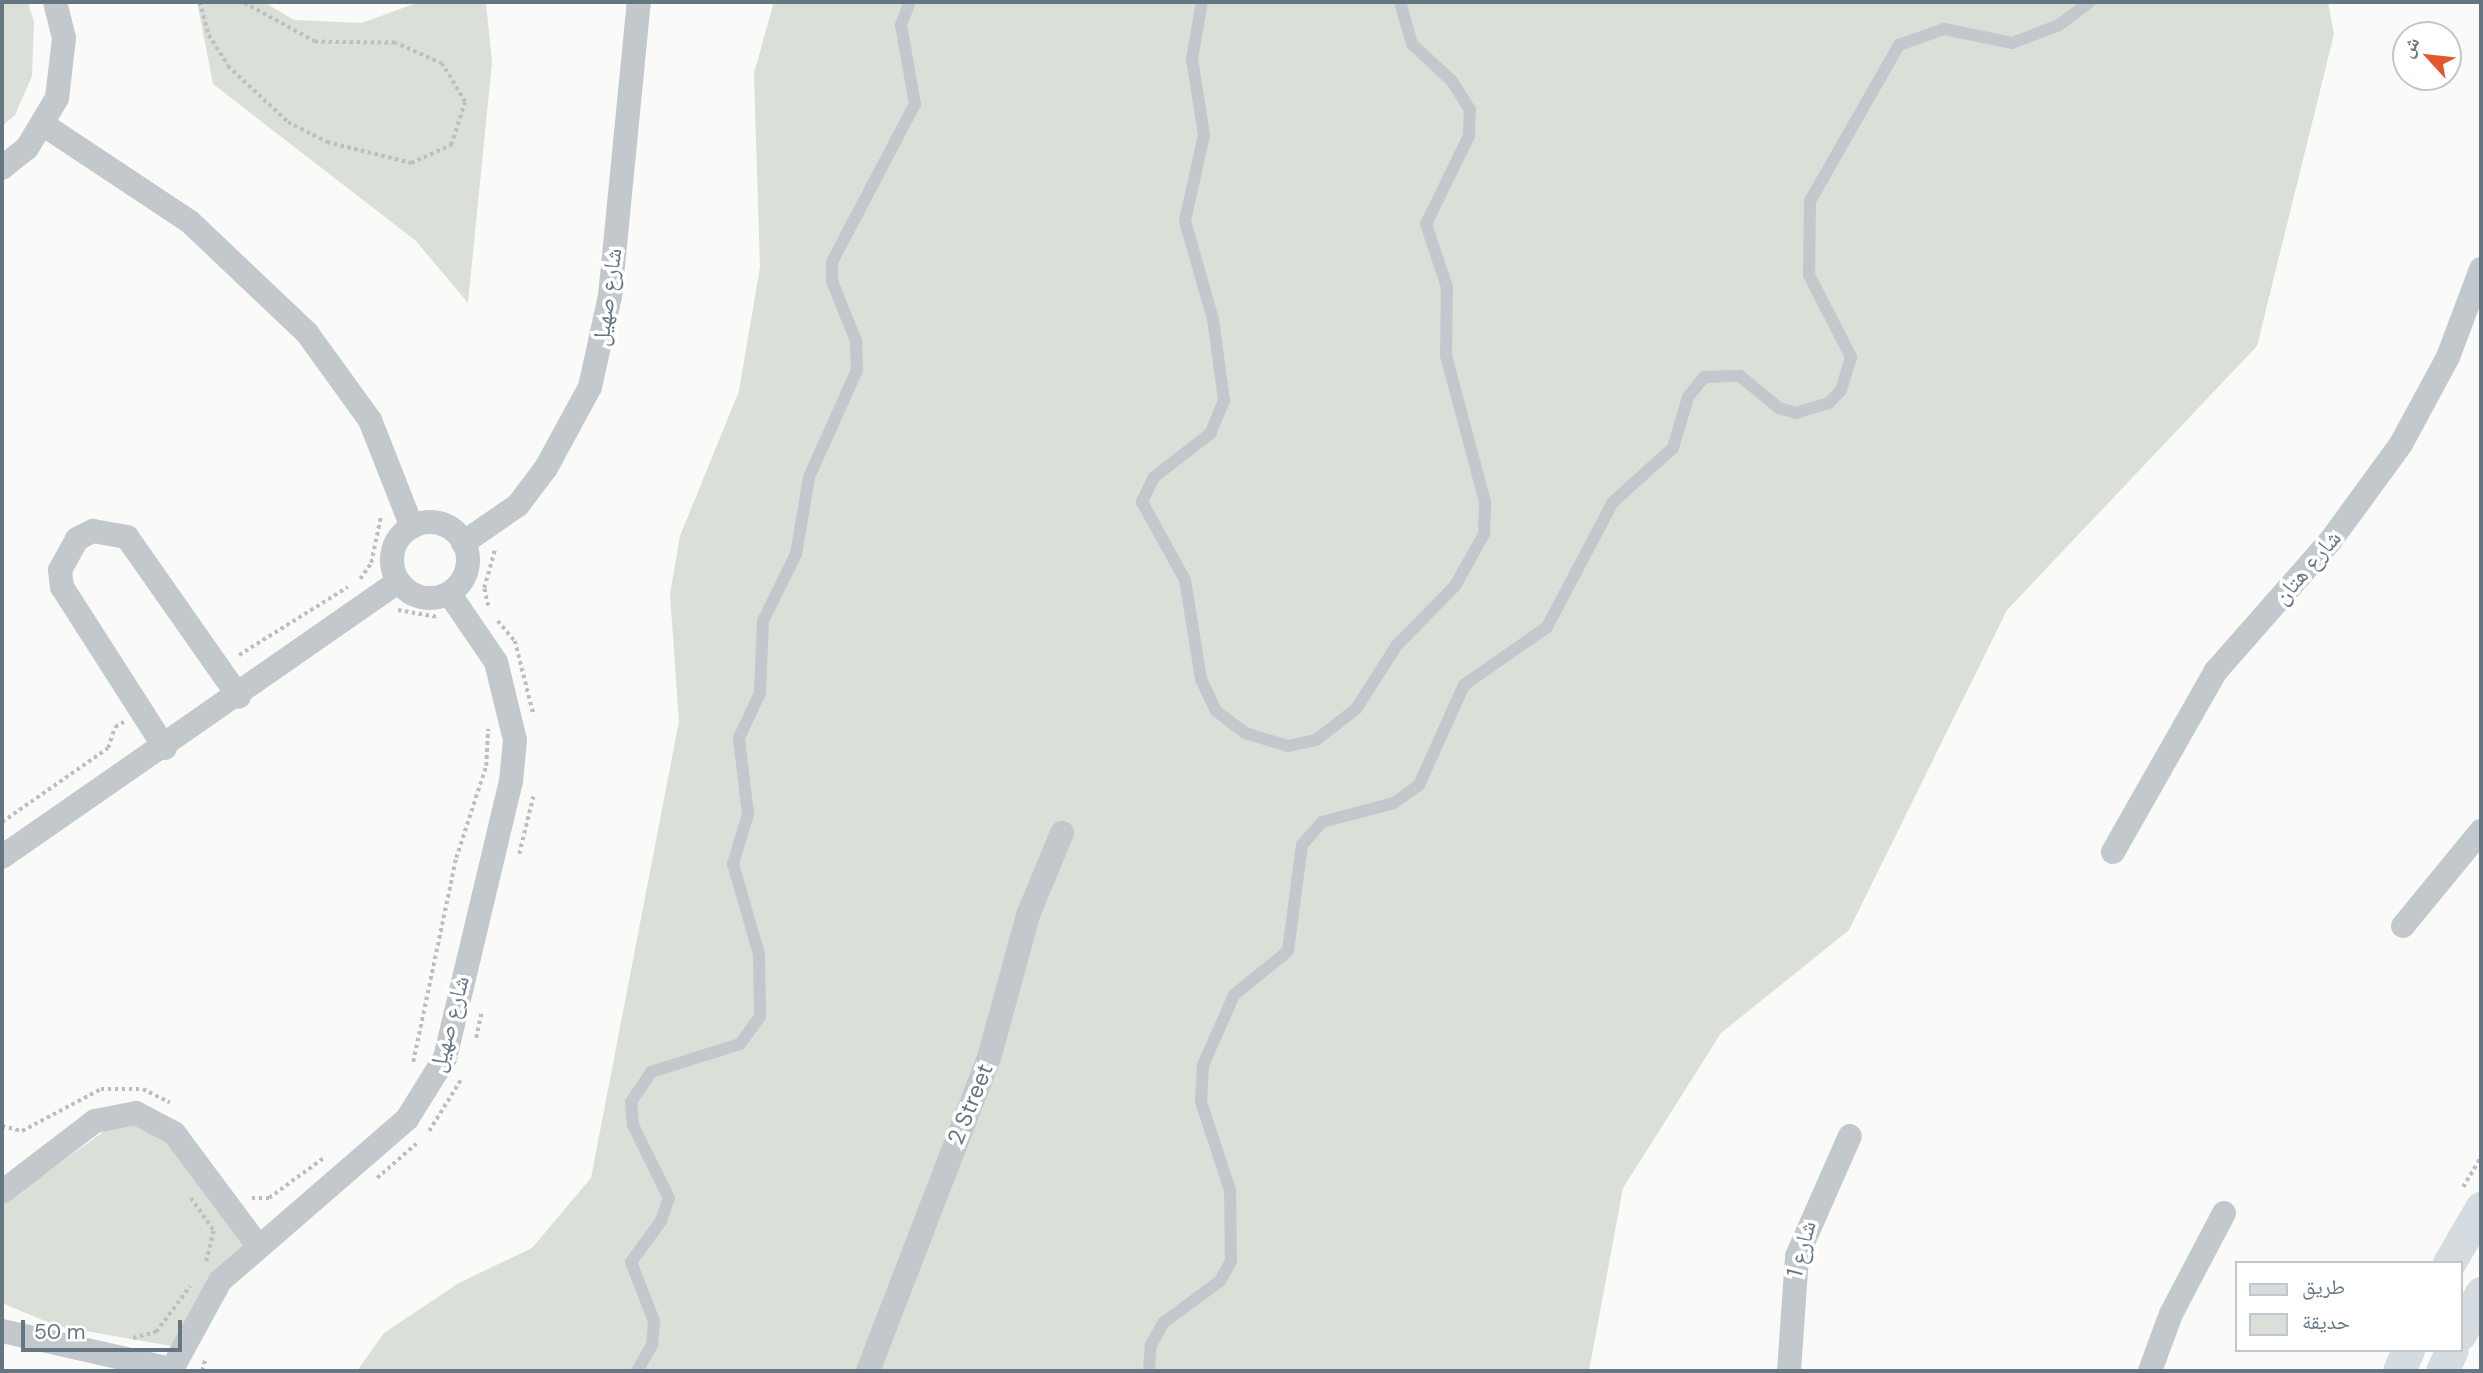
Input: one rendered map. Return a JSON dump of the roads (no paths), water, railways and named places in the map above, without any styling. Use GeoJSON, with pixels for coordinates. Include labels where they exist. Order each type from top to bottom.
{"type":"FeatureCollection","features":[{"type":"Feature","properties":{"kind":"main road"},"geometry":{"type":"LineString","coordinates":[[2450,1261],[2481,1208]]}},
{"type":"Feature","properties":{"kind":"main road"},"geometry":{"type":"LineString","coordinates":[[2462,1330],[2481,1293]]}},
{"type":"Feature","properties":{"kind":"main road"},"geometry":{"type":"LineString","coordinates":[[2399,1371],[2407,1352]]}},
{"type":"Feature","properties":{"kind":"main road"},"geometry":{"type":"LineString","coordinates":[[2442,1371],[2451,1352]]}},
{"type":"Feature","properties":{"kind":"street"},"geometry":{"type":"LineString","coordinates":[[2,168],[44,125],[63,68],[55,2]]}},
{"type":"Feature","properties":{"kind":"street","name":"شارع صهيل"},"geometry":{"type":"LineString","coordinates":[[463,543],[517,505],[546,468],[590,387],[610,296],[639,2]]}},
{"type":"Feature","properties":{"kind":"street"},"geometry":{"type":"LineString","coordinates":[[44,125],[190,222],[271,293],[370,420],[412,527]]}},
{"type":"Feature","properties":{"kind":"street","name":"شارع هتان"},"geometry":{"type":"LineString","coordinates":[[2113,852],[2216,671],[2331,540],[2400,444],[2448,357],[2481,269]]}},
{"type":"Feature","properties":{"kind":"street"},"geometry":{"type":"LineString","coordinates":[[435,523],[463,543],[464,576],[449,593],[416,596],[398,582],[395,545],[412,527],[435,523]]}},
{"type":"Feature","properties":{"kind":"street"},"geometry":{"type":"LineString","coordinates":[[165,748],[62,587],[60,569],[77,539],[93,531],[127,537],[239,697]]}},
{"type":"Feature","properties":{"kind":"street"},"geometry":{"type":"LineString","coordinates":[[2,857],[239,697],[398,582]]}},
{"type":"Feature","properties":{"kind":"street","name":"شارع صهيل"},"geometry":{"type":"LineString","coordinates":[[171,1370],[219,1281],[256,1243],[407,1119],[445,1058],[472,923],[511,781],[515,740],[496,662],[449,593]]}},
{"type":"Feature","properties":{"kind":"street"},"geometry":{"type":"LineString","coordinates":[[2403,926],[2481,831]]}},
{"type":"Feature","properties":{"kind":"street","name":"2 Street"},"geometry":{"type":"LineString","coordinates":[[868,1371],[989,1058],[1028,915],[1062,833]]}},
{"type":"Feature","properties":{"kind":"street"},"geometry":{"type":"LineString","coordinates":[[5,1181],[58,1145],[115,1114],[156,1120],[174,1133],[256,1243]]}},
{"type":"Feature","properties":{"kind":"street","name":"شارع 1"},"geometry":{"type":"LineString","coordinates":[[1789,1371],[1797,1256],[1850,1136]]}},
{"type":"Feature","properties":{"kind":"street"},"geometry":{"type":"LineString","coordinates":[[2150,1371],[2171,1314],[2224,1213]]}},
{"type":"Feature","properties":{"kind":"street"},"geometry":{"type":"LineString","coordinates":[[2,1331],[171,1370]]}},
{"type":"Feature","properties":{"kind":"lane"},"geometry":{"type":"LineString","coordinates":[[637,1371],[652,1345],[654,1321],[631,1262],[661,1221],[669,1198],[633,1125],[631,1102],[651,1072],[740,1044],[760,1016],[759,954],[733,864],[748,814],[739,738],[760,693],[763,621],[796,554],[809,477],[857,370],[856,341],[832,262],[915,104],[901,25],[910,2]]}},
{"type":"Feature","properties":{"kind":"lane"},"geometry":{"type":"LineString","coordinates":[[1202,2],[1192,59],[1204,135],[1185,221],[1213,319],[1224,400],[1211,433],[1154,477],[1142,502],[1185,580],[1207,696],[1228,724],[1288,746],[1316,740],[1356,709],[1397,645],[1455,586],[1484,534],[1485,502],[1446,355],[1447,286],[1426,224],[1469,136],[1470,110],[1452,81],[1412,44],[1400,2]]}},
{"type":"Feature","properties":{"kind":"lane"},"geometry":{"type":"LineString","coordinates":[[1149,1371],[1151,1345],[1163,1322],[1220,1281],[1231,1261],[1230,1190],[1205,1121],[1203,1065],[1234,995],[1288,951],[1301,845],[1322,822],[1394,803],[1419,785],[1464,685],[1479,668],[1524,649],[1547,627],[1613,502],[1672,449],[1688,397],[1704,377],[1740,376],[1779,408],[1796,412],[1829,403],[1841,390],[1851,357],[1809,275],[1810,201],[1899,45],[1944,29],[2012,43],[2059,25],[2089,2]]}}]}
